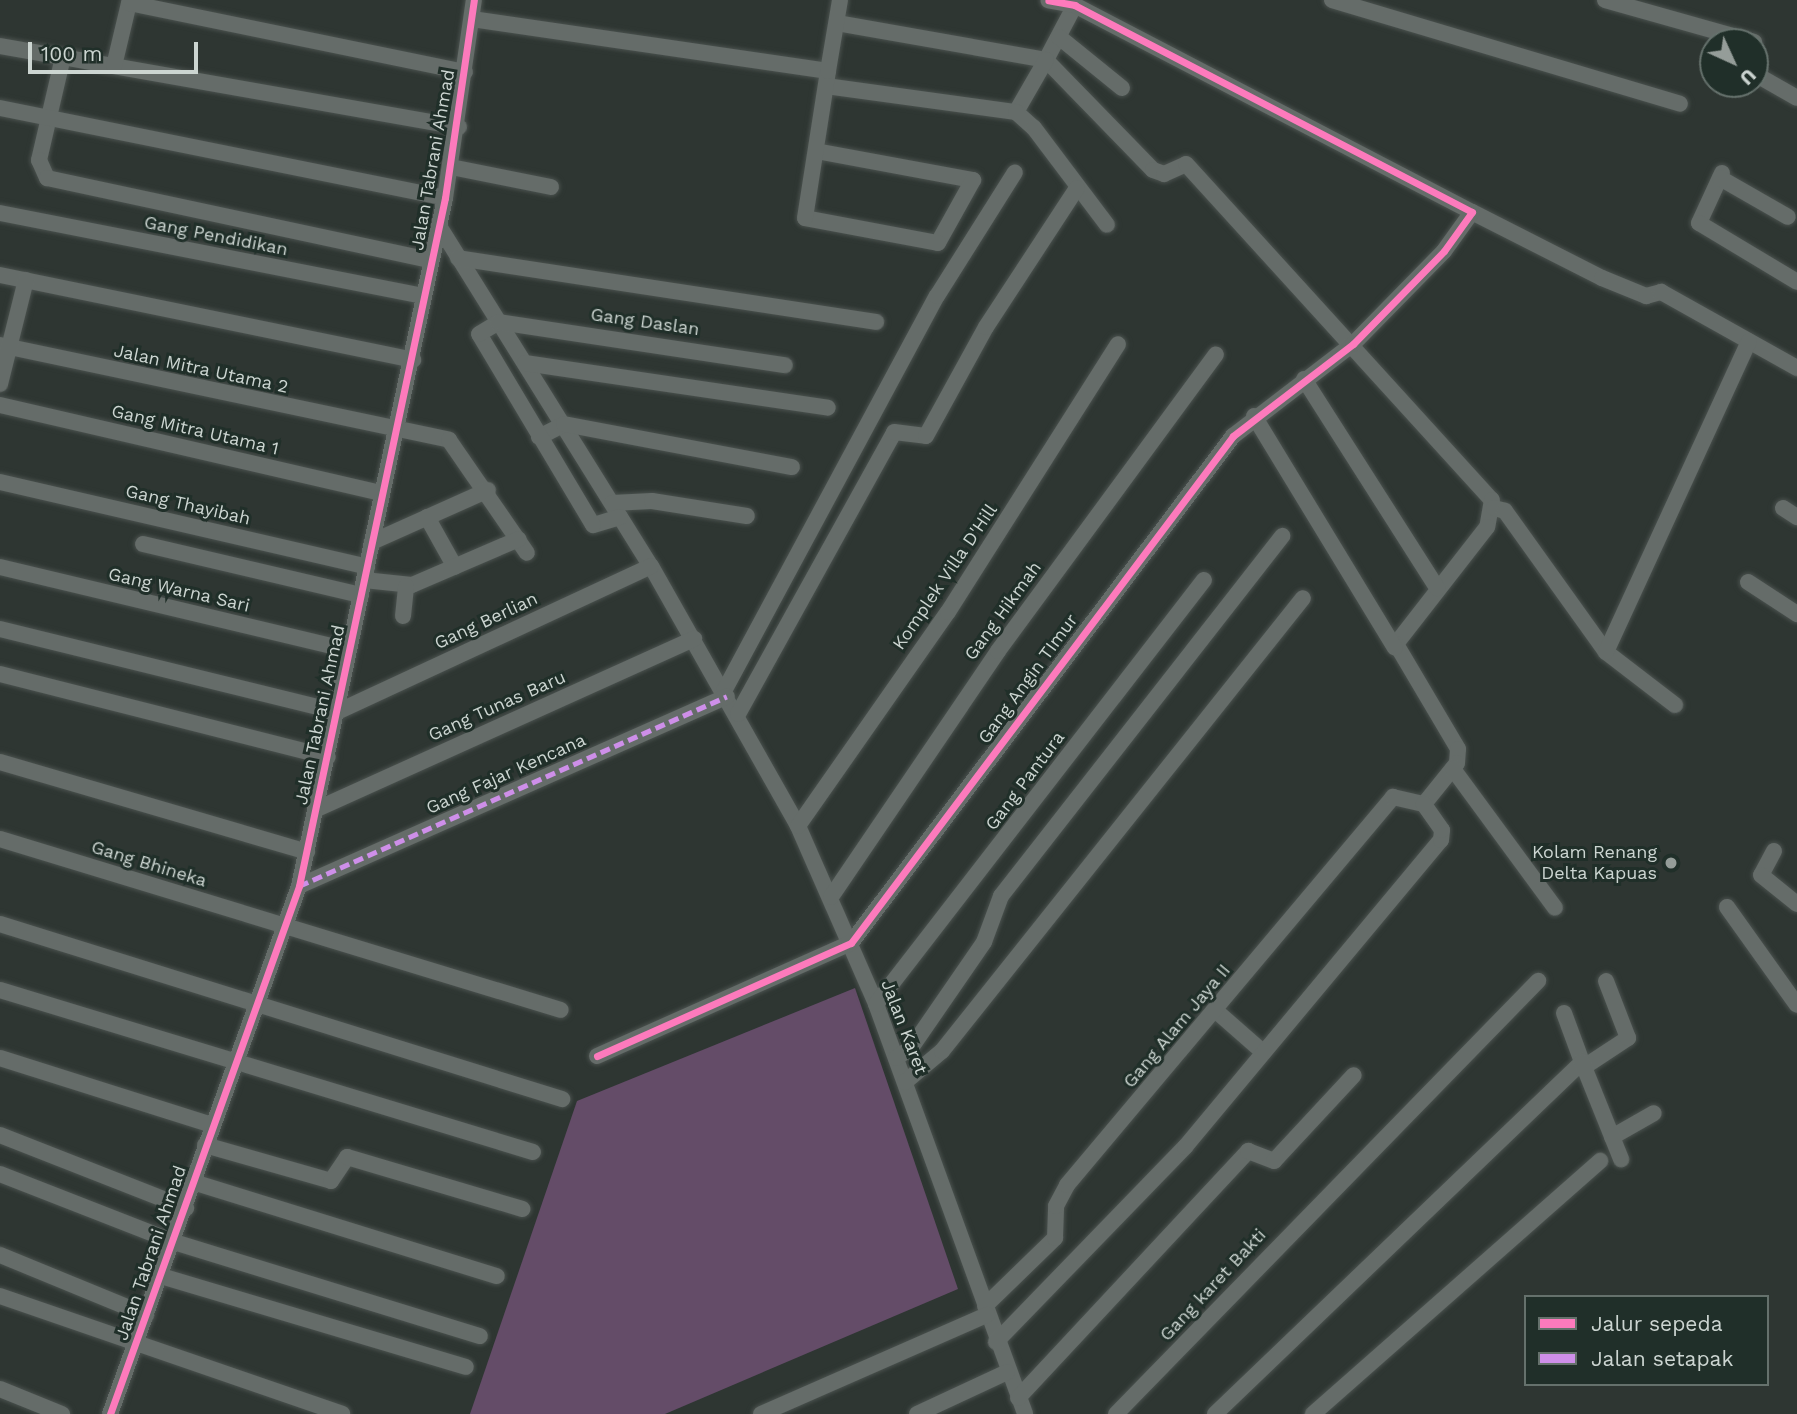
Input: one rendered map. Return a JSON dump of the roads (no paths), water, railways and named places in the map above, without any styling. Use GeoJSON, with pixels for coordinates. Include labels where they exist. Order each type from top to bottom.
{"type":"FeatureCollection","features":[{"type":"Feature","properties":{"kind":"street"},"geometry":{"type":"LineString","coordinates":[[816,151],[973,180],[938,243],[808,220],[816,151],[841,0]]}},
{"type":"Feature","properties":{"kind":"street"},"geometry":{"type":"LineString","coordinates":[[1048,0],[1074,3],[1602,278],[1647,297],[1661,292],[1797,368]]}},
{"type":"Feature","properties":{"kind":"street"},"geometry":{"type":"LineString","coordinates":[[1332,0],[1681,104]]}},
{"type":"Feature","properties":{"kind":"street"},"geometry":{"type":"LineString","coordinates":[[1605,0],[1704,28]]}},
{"type":"Feature","properties":{"kind":"street","name":"Jalan Tabrani Ahmad"},"geometry":{"type":"LineString","coordinates":[[115,1413],[205,1145],[299,886],[459,127],[472,19],[471,1]]}},
{"type":"Feature","properties":{"kind":"street"},"geometry":{"type":"LineString","coordinates":[[114,66],[129,3],[466,72]]}},
{"type":"Feature","properties":{"kind":"street"},"geometry":{"type":"LineString","coordinates":[[1016,112],[1059,37],[1074,3]]}},
{"type":"Feature","properties":{"kind":"street"},"geometry":{"type":"LineString","coordinates":[[472,19],[1016,112],[1034,128],[1107,225]]}},
{"type":"Feature","properties":{"kind":"street"},"geometry":{"type":"LineString","coordinates":[[837,23],[1046,60],[1153,170],[1164,174],[1186,164],[1353,344],[1494,508],[1505,511],[1606,652],[1675,705]]}},
{"type":"Feature","properties":{"kind":"street"},"geometry":{"type":"LineString","coordinates":[[1059,37],[1122,88]]}},
{"type":"Feature","properties":{"kind":"street","name":"Jalan Tabrani Ahmad"},"geometry":{"type":"LineString","coordinates":[[0,46],[459,127]]}},
{"type":"Feature","properties":{"kind":"street"},"geometry":{"type":"LineString","coordinates":[[63,57],[52,118],[38,165],[55,182],[431,260]]}},
{"type":"Feature","properties":{"kind":"street"},"geometry":{"type":"LineString","coordinates":[[1769,82],[1797,98]]}},
{"type":"Feature","properties":{"kind":"street"},"geometry":{"type":"LineString","coordinates":[[0,108],[445,198]]}},
{"type":"Feature","properties":{"kind":"street"},"geometry":{"type":"LineString","coordinates":[[451,167],[551,187]]}},
{"type":"Feature","properties":{"kind":"street"},"geometry":{"type":"LineString","coordinates":[[726,694],[937,296],[1016,172]]}},
{"type":"Feature","properties":{"kind":"street"},"geometry":{"type":"LineString","coordinates":[[1788,217],[1721,175],[1699,223],[1797,282]]}},
{"type":"Feature","properties":{"kind":"street"},"geometry":{"type":"LineString","coordinates":[[738,714],[894,432],[926,436],[986,327],[1077,188]]}},
{"type":"Feature","properties":{"kind":"street","name":"Gang Pendidikan"},"geometry":{"type":"LineString","coordinates":[[0,212],[424,296]]}},
{"type":"Feature","properties":{"kind":"street","name":"Gang Angin TImur"},"geometry":{"type":"LineString","coordinates":[[851,943],[1233,436],[1254,416],[1353,344],[1444,251],[1472,212]]}},
{"type":"Feature","properties":{"kind":"street","name":"Jalan Karet"},"geometry":{"type":"LineString","coordinates":[[439,226],[651,566],[738,714],[798,826],[876,1004],[996,1342],[1025,1414]]}},
{"type":"Feature","properties":{"kind":"street"},"geometry":{"type":"LineString","coordinates":[[458,258],[876,322]]}},
{"type":"Feature","properties":{"kind":"street"},"geometry":{"type":"LineString","coordinates":[[0,275],[412,360]]}},
{"type":"Feature","properties":{"kind":"street"},"geometry":{"type":"LineString","coordinates":[[0,384],[5,346],[26,280]]}},
{"type":"Feature","properties":{"kind":"street"},"geometry":{"type":"LineString","coordinates":[[499,322],[478,337],[594,526],[616,510],[652,501],[747,516]]}},
{"type":"Feature","properties":{"kind":"street","name":"Gang Daslan"},"geometry":{"type":"LineString","coordinates":[[499,322],[785,365]]}},
{"type":"Feature","properties":{"kind":"street"},"geometry":{"type":"LineString","coordinates":[[1606,652],[1749,341]]}},
{"type":"Feature","properties":{"kind":"street","name":"Komplek Villa D'Hill"},"geometry":{"type":"LineString","coordinates":[[798,826],[948,612],[1118,344]]}},
{"type":"Feature","properties":{"kind":"street","name":"Jalan Mitra Utama 2"},"geometry":{"type":"LineString","coordinates":[[5,346],[451,441],[488,490],[523,546],[455,567]]}},
{"type":"Feature","properties":{"kind":"street","name":"Gang Hikmah"},"geometry":{"type":"LineString","coordinates":[[831,897],[998,651],[1216,354]]}},
{"type":"Feature","properties":{"kind":"street"},"geometry":{"type":"LineString","coordinates":[[525,363],[828,408]]}},
{"type":"Feature","properties":{"kind":"street"},"geometry":{"type":"LineString","coordinates":[[1304,379],[1437,588]]}},
{"type":"Feature","properties":{"kind":"street"},"geometry":{"type":"LineString","coordinates":[[512,393],[536,381]]}},
{"type":"Feature","properties":{"kind":"street","name":"Gang Mitra Utama 1"},"geometry":{"type":"LineString","coordinates":[[0,405],[382,493]]}},
{"type":"Feature","properties":{"kind":"street"},"geometry":{"type":"LineString","coordinates":[[996,1342],[1185,1147],[1442,838],[1424,804],[1453,769],[1458,749],[1254,416]]}},
{"type":"Feature","properties":{"kind":"street"},"geometry":{"type":"LineString","coordinates":[[539,437],[564,425],[792,467]]}},
{"type":"Feature","properties":{"kind":"street","name":"Gang Thayibah"},"geometry":{"type":"LineString","coordinates":[[0,482],[364,581]]}},
{"type":"Feature","properties":{"kind":"street"},"geometry":{"type":"LineString","coordinates":[[372,542],[488,490]]}},
{"type":"Feature","properties":{"kind":"street"},"geometry":{"type":"LineString","coordinates":[[1395,648],[1437,588],[1478,540],[1494,508]]}},
{"type":"Feature","properties":{"kind":"street"},"geometry":{"type":"LineString","coordinates":[[143,544],[406,586],[455,567],[427,517]]}},
{"type":"Feature","properties":{"kind":"street"},"geometry":{"type":"LineString","coordinates":[[896,1058],[911,1048],[984,942],[1001,896],[1282,536]]}},
{"type":"Feature","properties":{"kind":"street","name":"Gang Berlian"},"geometry":{"type":"LineString","coordinates":[[337,712],[651,566]]}},
{"type":"Feature","properties":{"kind":"street","name":"Gang Warna Sari"},"geometry":{"type":"LineString","coordinates":[[0,567],[348,650]]}},
{"type":"Feature","properties":{"kind":"street","name":"Gang Pantura"},"geometry":{"type":"LineString","coordinates":[[876,1004],[1204,580]]}},
{"type":"Feature","properties":{"kind":"street"},"geometry":{"type":"LineString","coordinates":[[1748,582],[1797,614]]}},
{"type":"Feature","properties":{"kind":"street"},"geometry":{"type":"LineString","coordinates":[[403,616],[406,586]]}},
{"type":"Feature","properties":{"kind":"street"},"geometry":{"type":"LineString","coordinates":[[905,1082],[942,1051],[1303,598]]}},
{"type":"Feature","properties":{"kind":"street"},"geometry":{"type":"LineString","coordinates":[[0,629],[337,712]]}},
{"type":"Feature","properties":{"kind":"street","name":"Gang Tunas Baru"},"geometry":{"type":"LineString","coordinates":[[317,809],[694,639]]}},
{"type":"Feature","properties":{"kind":"street"},"geometry":{"type":"LineString","coordinates":[[0,674],[328,757]]}},
{"type":"Feature","properties":{"kind":"street","name":"Gang Fajar Kencana"},"geometry":{"type":"LineString","coordinates":[[299,886],[726,694]]}},
{"type":"Feature","properties":{"kind":"street"},"geometry":{"type":"LineString","coordinates":[[0,762],[307,852]]}},
{"type":"Feature","properties":{"kind":"street"},"geometry":{"type":"LineString","coordinates":[[1453,769],[1555,908]]}},
{"type":"Feature","properties":{"kind":"street","name":"Gang Alam Jaya II"},"geometry":{"type":"LineString","coordinates":[[986,1311],[1055,1238],[1056,1206],[1067,1185],[1395,796],[1424,804]]}},
{"type":"Feature","properties":{"kind":"street","name":"Gang Bhineka"},"geometry":{"type":"LineString","coordinates":[[0,839],[561,1010]]}},
{"type":"Feature","properties":{"kind":"street"},"geometry":{"type":"LineString","coordinates":[[1774,851],[1761,875],[1797,904]]}},
{"type":"Feature","properties":{"kind":"street"},"geometry":{"type":"LineString","coordinates":[[1727,907],[1797,1005]]}},
{"type":"Feature","properties":{"kind":"street"},"geometry":{"type":"LineString","coordinates":[[0,924],[562,1099]]}},
{"type":"Feature","properties":{"kind":"street"},"geometry":{"type":"LineString","coordinates":[[597,1056],[851,943]]}},
{"type":"Feature","properties":{"kind":"street","name":"Gang karet Bakti"},"geometry":{"type":"LineString","coordinates":[[1116,1414],[1337,1182],[1538,981]]}},
{"type":"Feature","properties":{"kind":"street"},"geometry":{"type":"LineString","coordinates":[[1215,1414],[1583,1064],[1628,1038],[1606,981]]}},
{"type":"Feature","properties":{"kind":"street"},"geometry":{"type":"LineString","coordinates":[[0,990],[533,1152]]}},
{"type":"Feature","properties":{"kind":"street"},"geometry":{"type":"LineString","coordinates":[[1215,1010],[1263,1052]]}},
{"type":"Feature","properties":{"kind":"street"},"geometry":{"type":"LineString","coordinates":[[1564,1013],[1621,1159]]}},
{"type":"Feature","properties":{"kind":"street"},"geometry":{"type":"LineString","coordinates":[[0,1058],[212,1125]]}},
{"type":"Feature","properties":{"kind":"street"},"geometry":{"type":"LineString","coordinates":[[1018,1398],[1248,1151],[1274,1161],[1354,1074]]}},
{"type":"Feature","properties":{"kind":"street"},"geometry":{"type":"LineString","coordinates":[[1612,1137],[1654,1113]]}},
{"type":"Feature","properties":{"kind":"street"},"geometry":{"type":"LineString","coordinates":[[0,1135],[186,1208]]}},
{"type":"Feature","properties":{"kind":"street"},"geometry":{"type":"LineString","coordinates":[[205,1145],[331,1181],[347,1157],[522,1209]]}},
{"type":"Feature","properties":{"kind":"street"},"geometry":{"type":"LineString","coordinates":[[1313,1414],[1600,1161]]}},
{"type":"Feature","properties":{"kind":"street"},"geometry":{"type":"LineString","coordinates":[[0,1174],[174,1242],[481,1336]]}},
{"type":"Feature","properties":{"kind":"street"},"geometry":{"type":"LineString","coordinates":[[193,1182],[497,1276]]}},
{"type":"Feature","properties":{"kind":"street"},"geometry":{"type":"LineString","coordinates":[[0,1255],[146,1315]]}},
{"type":"Feature","properties":{"kind":"street"},"geometry":{"type":"LineString","coordinates":[[161,1276],[466,1367]]}},
{"type":"Feature","properties":{"kind":"street"},"geometry":{"type":"LineString","coordinates":[[0,1296],[136,1347],[342,1414]]}},
{"type":"Feature","properties":{"kind":"street"},"geometry":{"type":"LineString","coordinates":[[761,1414],[986,1311]]}},
{"type":"Feature","properties":{"kind":"street"},"geometry":{"type":"LineString","coordinates":[[917,1414],[1007,1372]]}},
{"type":"Feature","properties":{"kind":"street"},"geometry":{"type":"LineString","coordinates":[[0,1389],[62,1414]]}},
{"type":"Feature","properties":{"kind":"place","name":"Kolam Renang Delta Kapuas"},"geometry":{"type":"Point","coordinates":[1671,863]}}]}
